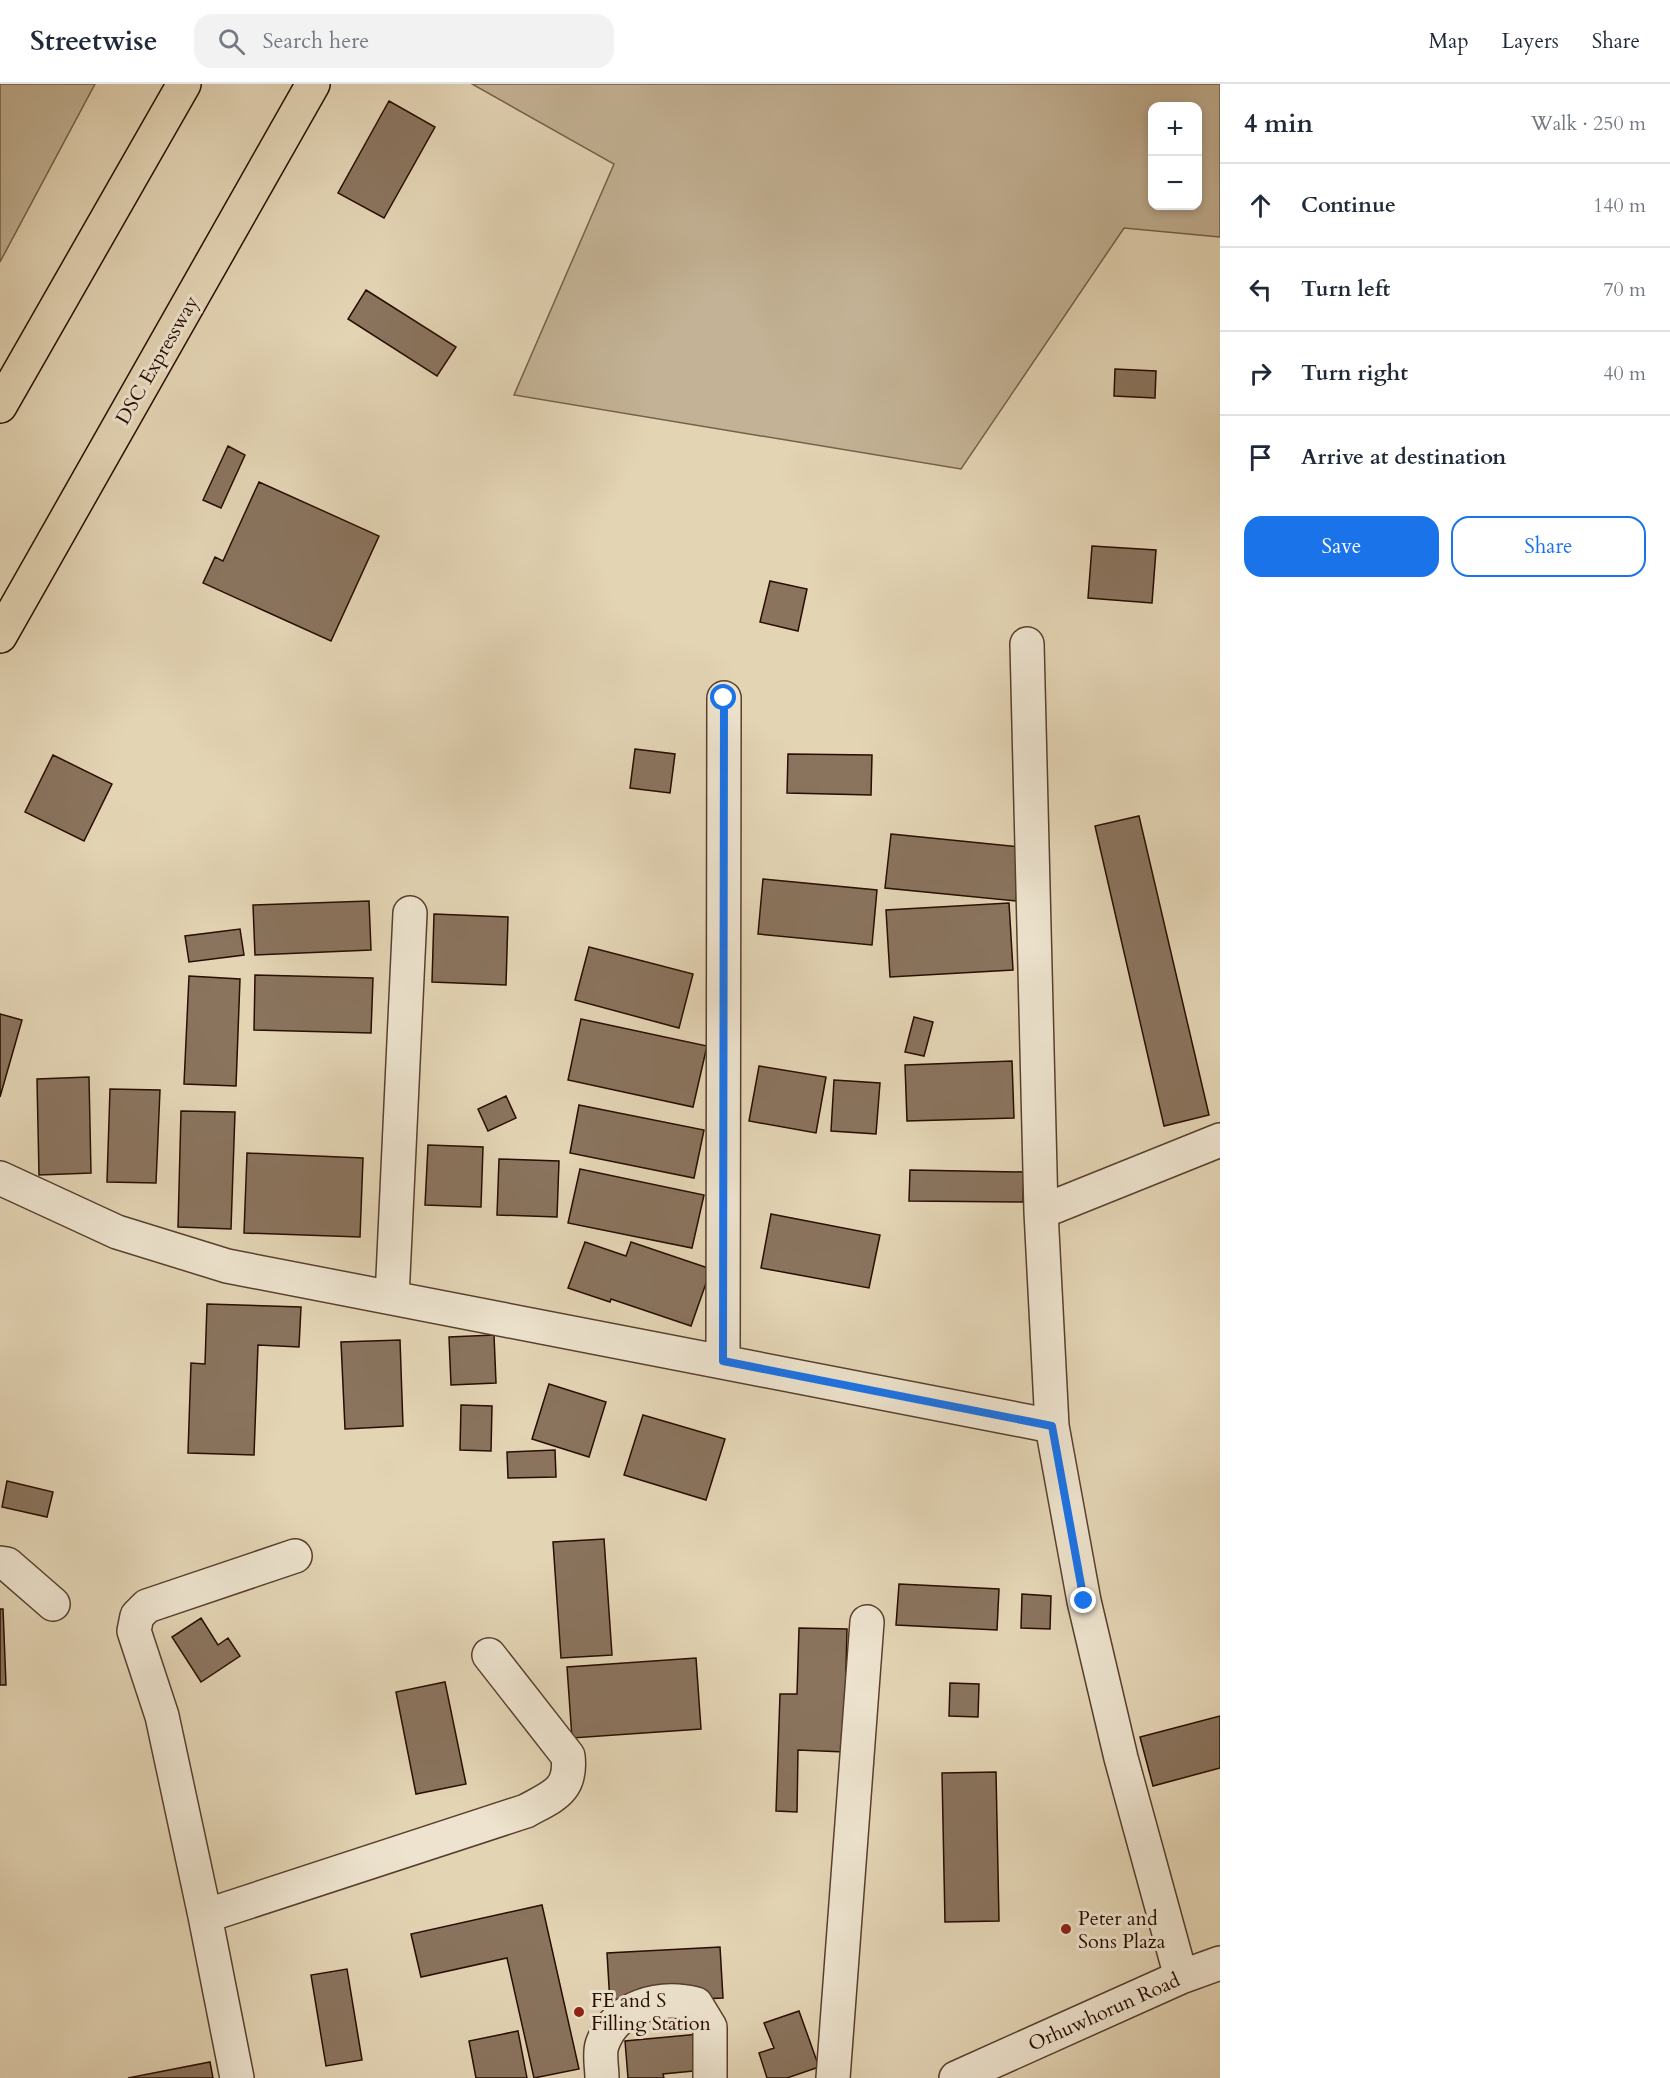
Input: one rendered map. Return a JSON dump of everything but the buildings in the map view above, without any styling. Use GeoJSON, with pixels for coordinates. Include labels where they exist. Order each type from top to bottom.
{"type":"FeatureCollection","features":[{"type":"Feature","properties":{"kind":"main road"},"geometry":{"type":"LineString","coordinates":[[0,406],[184,84]]}},
{"type":"Feature","properties":{"kind":"main road","name":"DSC Expressway"},"geometry":{"type":"LineString","coordinates":[[0,636],[313,84]]}},
{"type":"Feature","properties":{"kind":"street"},"geometry":{"type":"LineString","coordinates":[[1027,644],[1041,1212],[1052,1426],[1089,1623],[1121,1758],[1181,1977]]}},
{"type":"Feature","properties":{"kind":"street"},"geometry":{"type":"LineString","coordinates":[[723,1361],[724,698]]}},
{"type":"Feature","properties":{"kind":"street"},"geometry":{"type":"LineString","coordinates":[[392,1298],[410,913]]}},
{"type":"Feature","properties":{"kind":"street"},"geometry":{"type":"LineString","coordinates":[[1041,1212],[1220,1140]]}},
{"type":"Feature","properties":{"kind":"street"},"geometry":{"type":"LineString","coordinates":[[0,1178],[117,1232],[227,1266],[1052,1426]]}},
{"type":"Feature","properties":{"kind":"street"},"geometry":{"type":"LineString","coordinates":[[237,2078],[162,1716],[134,1631],[137,1616],[147,1606],[295,1556]]}},
{"type":"Feature","properties":{"kind":"street"},"geometry":{"type":"LineString","coordinates":[[0,1563],[7,1564],[53,1605]]}},
{"type":"Feature","properties":{"kind":"street"},"geometry":{"type":"LineString","coordinates":[[833,2078],[867,1622]]}},
{"type":"Feature","properties":{"kind":"street"},"geometry":{"type":"LineString","coordinates":[[205,1916],[526,1811],[559,1793],[570,1772],[568,1756],[489,1655]]}},
{"type":"Feature","properties":{"kind":"street","name":"Orhuwhorun Road"},"geometry":{"type":"LineString","coordinates":[[956,2078],[1181,1977],[1220,1963]]}},
{"type":"Feature","properties":{"kind":"street"},"geometry":{"type":"LineString","coordinates":[[602,2078],[602,2047],[614,2022],[639,2006],[679,2000],[696,2004],[710,2027],[710,2078]]}},
{"type":"Feature","properties":{"kind":"shaded area"},"geometry":{"type":"Polygon","coordinates":[[[0,84],[95,84],[0,262],[0,84]]]}},
{"type":"Feature","properties":{"kind":"shaded area"},"geometry":{"type":"Polygon","coordinates":[[[472,84],[1220,84],[1220,237],[1124,228],[961,469],[514,395],[614,164],[472,84]]]}},
{"type":"Feature","properties":{"kind":"place","name":"Peter and Sons Plaza"},"geometry":{"type":"Point","coordinates":[1066,1929]}},
{"type":"Feature","properties":{"kind":"place","name":"FE and S Filling Station"},"geometry":{"type":"Point","coordinates":[579,2012]}},
{"type":"Feature","properties":{"kind":"route"},"geometry":{"type":"LineString","coordinates":[[724,698],[723,1361],[1052,1426],[1084,1601]]}}]}
